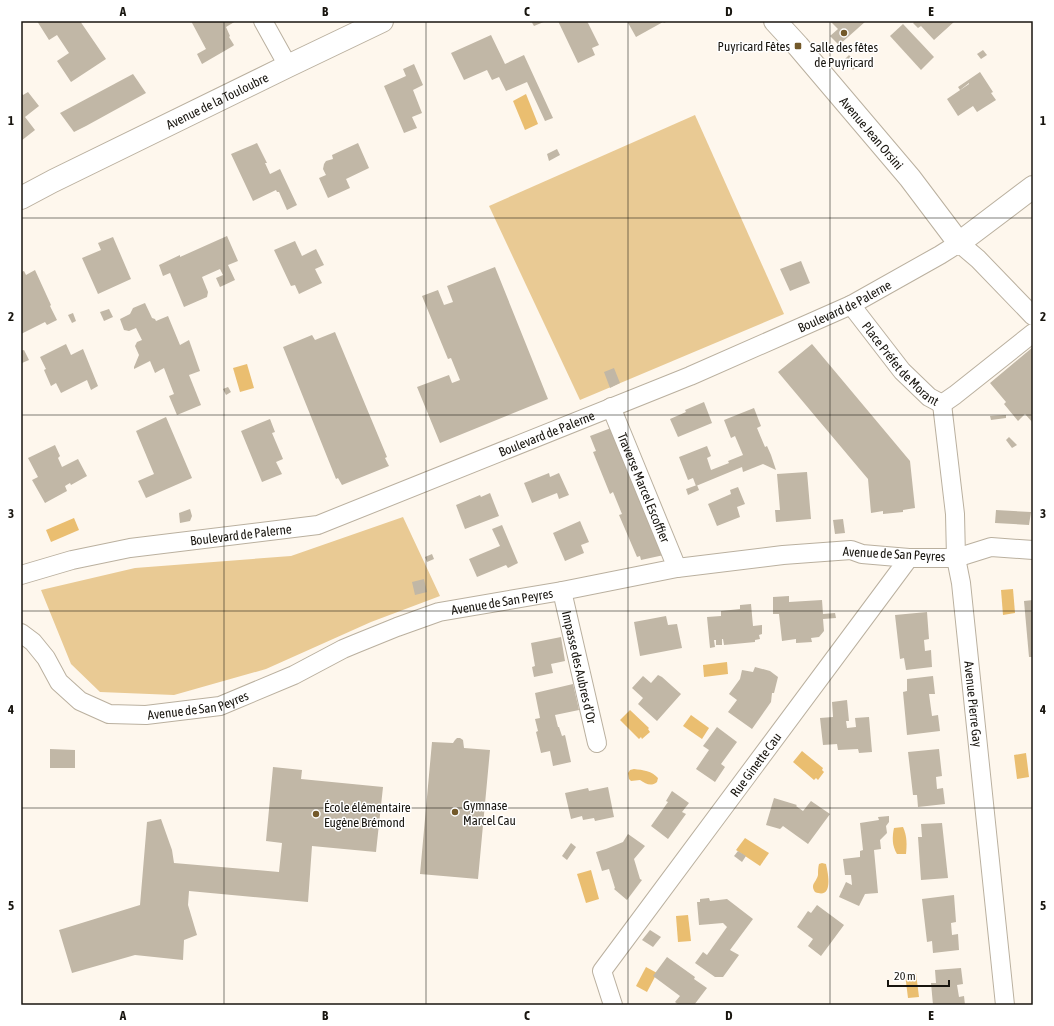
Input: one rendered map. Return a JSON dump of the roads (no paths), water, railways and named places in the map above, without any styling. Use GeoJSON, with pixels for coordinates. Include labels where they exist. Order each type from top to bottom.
{"type":"FeatureCollection","features":[{"type":"Feature","properties":{"kind":"street"},"geometry":{"type":"LineString","coordinates":[[263,21],[288,66]]}},
{"type":"Feature","properties":{"kind":"street","name":"Avenue de la Touloubre"},"geometry":{"type":"LineString","coordinates":[[21,198],[382,21]]}},
{"type":"Feature","properties":{"kind":"street","name":"Avenue Jean Orsini"},"geometry":{"type":"LineString","coordinates":[[772,23],[798,46],[910,178],[959,243]]}},
{"type":"Feature","properties":{"kind":"street","name":"Avenue de la Touloubre"},"geometry":{"type":"LineString","coordinates":[[21,191],[53,181]]}},
{"type":"Feature","properties":{"kind":"street","name":"Boulevard de Palerne"},"geometry":{"type":"LineString","coordinates":[[21,575],[72,560],[130,548],[318,525],[690,376],[851,305],[959,243],[1033,187]]}},
{"type":"Feature","properties":{"kind":"street"},"geometry":{"type":"LineString","coordinates":[[959,243],[978,259],[1033,316]]}},
{"type":"Feature","properties":{"kind":"street","name":"Place Préfet de Morant"},"geometry":{"type":"LineString","coordinates":[[851,305],[902,371],[929,397],[942,404],[1033,333]]}},
{"type":"Feature","properties":{"kind":"street","name":"Avenue Pierre Gay"},"geometry":{"type":"LineString","coordinates":[[942,404],[955,514],[956,558],[961,583],[1005,1005]]}},
{"type":"Feature","properties":{"kind":"street","name":"Traverse Marcel Escoffier"},"geometry":{"type":"LineString","coordinates":[[611,407],[677,568]]}},
{"type":"Feature","properties":{"kind":"street","name":"Avenue de San Peyres"},"geometry":{"type":"LineString","coordinates":[[21,633],[33,642],[46,658],[59,682],[80,700],[108,714],[146,715],[220,706],[294,675],[343,649],[439,612],[562,591],[677,568],[783,555],[851,550],[862,554],[909,558],[956,558],[991,547],[1033,550]]}},
{"type":"Feature","properties":{"kind":"street","name":"Rue Ginette Cau"},"geometry":{"type":"LineString","coordinates":[[612,1005],[602,970],[909,558]]}},
{"type":"Feature","properties":{"kind":"street","name":"Impasse des Aubres d’Or"},"geometry":{"type":"LineString","coordinates":[[562,591],[596,743]]}},
{"type":"Feature","properties":{"kind":"place","name":"Salle des fêtes de Puyricard"},"geometry":{"type":"Point","coordinates":[844,33]}},
{"type":"Feature","properties":{"kind":"place","name":"Puyricard Fêtes"},"geometry":{"type":"Point","coordinates":[798,46]}},
{"type":"Feature","properties":{"kind":"place","name":"Gymnase Marcel Cau"},"geometry":{"type":"Point","coordinates":[455,812]}},
{"type":"Feature","properties":{"kind":"place","name":"École élémentaire Eugène Brémond"},"geometry":{"type":"Point","coordinates":[316,814]}}]}
